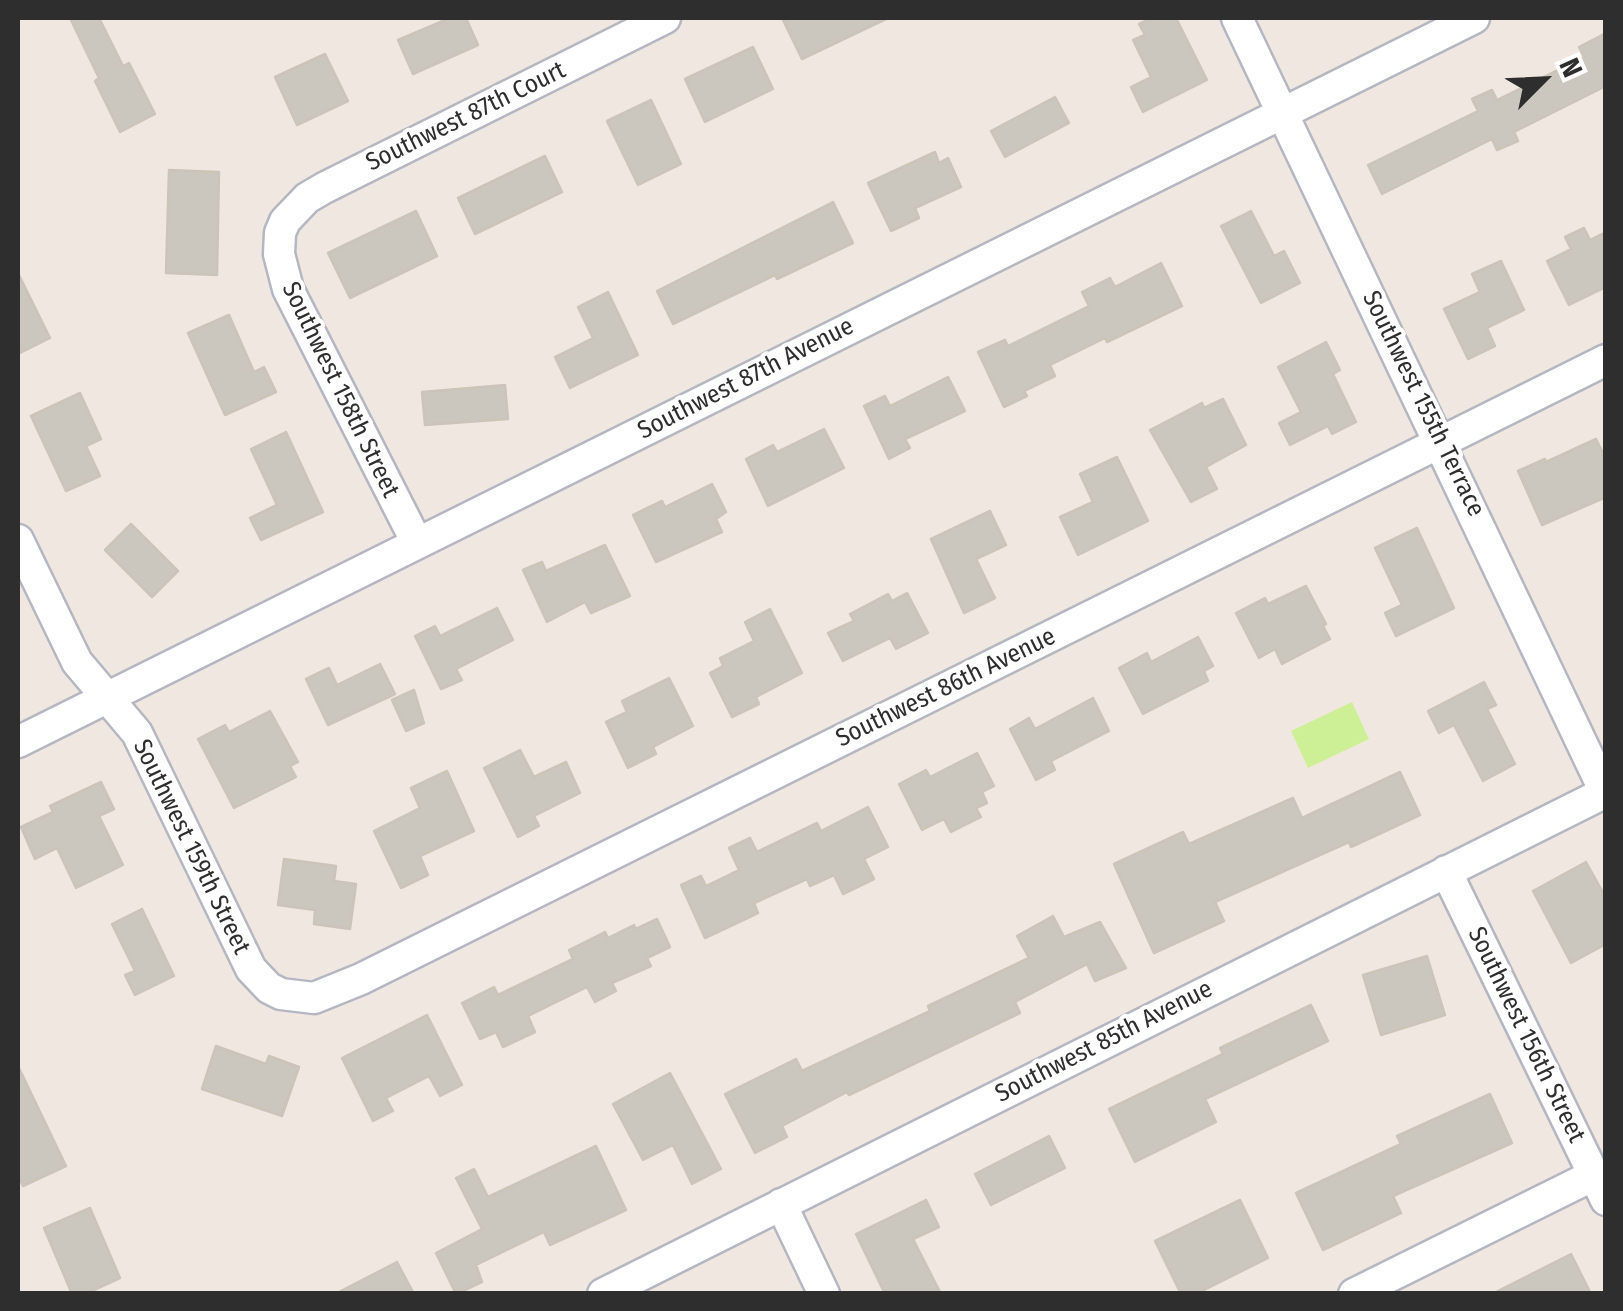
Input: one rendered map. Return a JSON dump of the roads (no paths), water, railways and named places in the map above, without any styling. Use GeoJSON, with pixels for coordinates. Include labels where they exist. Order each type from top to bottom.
{"type":"FeatureCollection","features":[{"type":"Feature","properties":{"kind":"street","name":"Southwest 87th Court"},"geometry":{"type":"LineString","coordinates":[[280,233],[292,210],[324,188],[666,18]]}},
{"type":"Feature","properties":{"kind":"street","name":"Southwest 155th Terrace"},"geometry":{"type":"LineString","coordinates":[[1237,18],[1442,442],[1605,792]]}},
{"type":"Feature","properties":{"kind":"street","name":"Southwest 87th Avenue"},"geometry":{"type":"LineString","coordinates":[[18,742],[1474,18]]}},
{"type":"Feature","properties":{"kind":"street","name":"Southwest 158th Street"},"geometry":{"type":"LineString","coordinates":[[280,233],[288,289],[417,543]]}},
{"type":"Feature","properties":{"kind":"street","name":"Southwest 86th Avenue"},"geometry":{"type":"LineString","coordinates":[[281,994],[314,998],[361,979],[1606,360]]}},
{"type":"Feature","properties":{"kind":"street","name":"Southwest 159th Street"},"geometry":{"type":"LineString","coordinates":[[18,540],[77,662],[137,733],[251,968],[268,988],[281,994]]}},
{"type":"Feature","properties":{"kind":"street","name":"Southwest 85th Avenue"},"geometry":{"type":"LineString","coordinates":[[604,1294],[1605,792]]}},
{"type":"Feature","properties":{"kind":"street","name":"Southwest 156th Street"},"geometry":{"type":"LineString","coordinates":[[1446,871],[1600,1187]]}},
{"type":"Feature","properties":{"kind":"street"},"geometry":{"type":"LineString","coordinates":[[1354,1294],[1600,1187]]}},
{"type":"Feature","properties":{"kind":"street"},"geometry":{"type":"LineString","coordinates":[[781,1204],[824,1294]]}}]}
